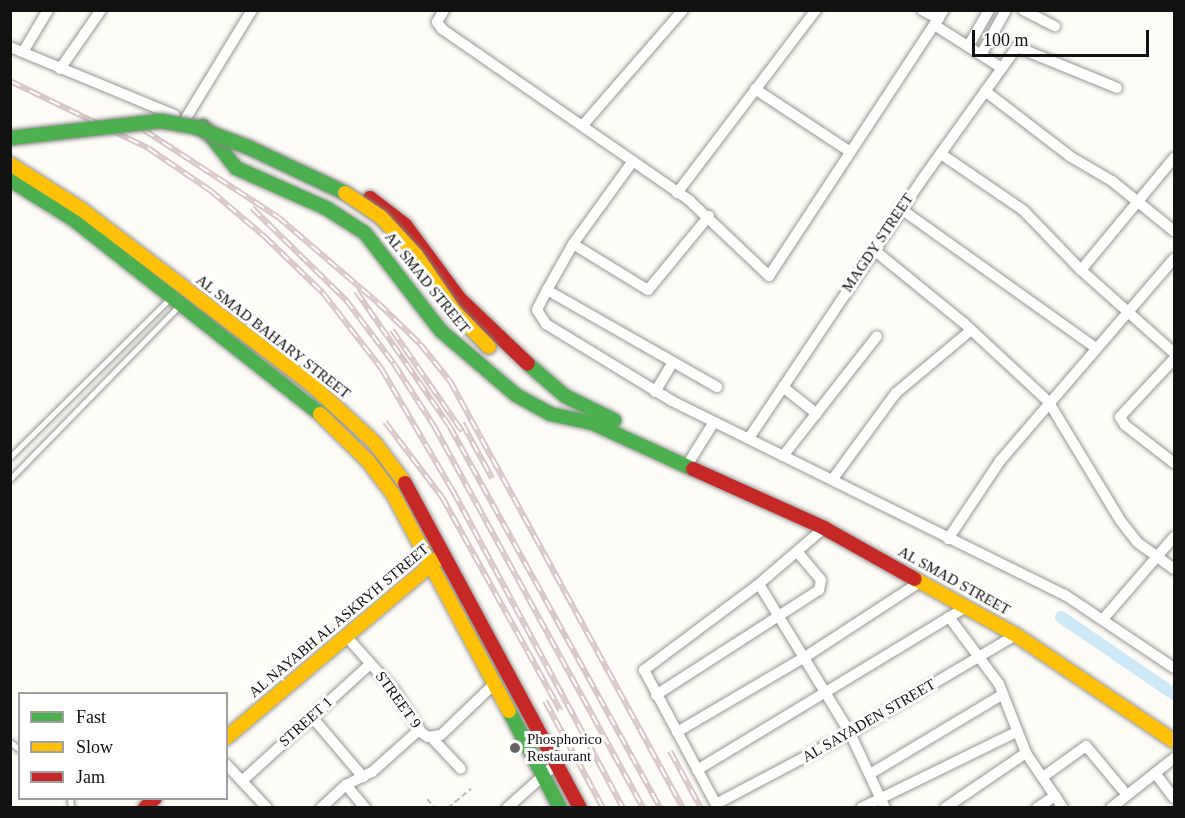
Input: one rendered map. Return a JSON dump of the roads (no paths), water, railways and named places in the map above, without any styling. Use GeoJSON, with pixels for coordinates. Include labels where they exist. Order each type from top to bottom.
{"type":"FeatureCollection","features":[{"type":"Feature","properties":{"kind":"main road"},"geometry":{"type":"LineString","coordinates":[[10,138],[161,121],[195,127],[250,148],[352,196],[381,217],[416,255],[454,311],[486,351],[566,396]]}},
{"type":"Feature","properties":{"kind":"main road","name":"AL SMAD STREET"},"geometry":{"type":"LineString","coordinates":[[201,123],[309,166],[387,209],[421,243],[477,319],[566,396],[705,472],[824,528],[1017,635],[1174,741]]}},
{"type":"Feature","properties":{"kind":"main road","name":"AL SMAD STREET"},"geometry":{"type":"LineString","coordinates":[[201,123],[236,168],[326,208],[365,233],[441,331],[502,386],[550,414],[592,423],[689,462]]}},
{"type":"Feature","properties":{"kind":"main road"},"geometry":{"type":"LineString","coordinates":[[10,149],[160,132],[195,137],[226,148],[336,200],[376,228],[401,255],[442,314],[524,386],[592,423]]}},
{"type":"Feature","properties":{"kind":"main road","name":"AL SMAD BAHARY STREET"},"geometry":{"type":"LineString","coordinates":[[10,164],[186,290],[312,385],[363,431],[408,487],[580,807]]}},
{"type":"Feature","properties":{"kind":"main road","name":"AL SMAD BAHARY STREET"},"geometry":{"type":"LineString","coordinates":[[10,180],[77,214],[176,301],[302,397],[352,443],[393,494],[560,807]]}},
{"type":"Feature","properties":{"kind":"main road"},"geometry":{"type":"LineString","coordinates":[[176,301],[186,290]]}},
{"type":"Feature","properties":{"kind":"main road"},"geometry":{"type":"LineString","coordinates":[[302,397],[312,385]]}},
{"type":"Feature","properties":{"kind":"main road"},"geometry":{"type":"LineString","coordinates":[[352,443],[363,431]]}},
{"type":"Feature","properties":{"kind":"main road","name":"AL NAYABH AL ASKRYH STREET"},"geometry":{"type":"LineString","coordinates":[[228,736],[445,553]]}},
{"type":"Feature","properties":{"kind":"street"},"geometry":{"type":"LineString","coordinates":[[23,52],[48,10]]}},
{"type":"Feature","properties":{"kind":"street"},"geometry":{"type":"LineString","coordinates":[[60,69],[101,10]]}},
{"type":"Feature","properties":{"kind":"street"},"geometry":{"type":"LineString","coordinates":[[186,118],[252,10]]}},
{"type":"Feature","properties":{"kind":"street"},"geometry":{"type":"LineString","coordinates":[[444,10],[437,22],[442,29],[677,192],[709,216],[772,276],[849,151],[940,18]]}},
{"type":"Feature","properties":{"kind":"street"},"geometry":{"type":"LineString","coordinates":[[583,125],[683,10]]}},
{"type":"Feature","properties":{"kind":"street"},"geometry":{"type":"LineString","coordinates":[[677,192],[816,10]]}},
{"type":"Feature","properties":{"kind":"street"},"geometry":{"type":"LineString","coordinates":[[922,10],[940,18],[969,45],[1002,68]]}},
{"type":"Feature","properties":{"kind":"street"},"geometry":{"type":"LineString","coordinates":[[969,45],[989,10]]}},
{"type":"Feature","properties":{"kind":"street"},"geometry":{"type":"LineString","coordinates":[[982,53],[1006,10]]}},
{"type":"Feature","properties":{"kind":"street"},"geometry":{"type":"LineString","coordinates":[[1023,10],[1055,26]]}},
{"type":"Feature","properties":{"kind":"street","name":"AL SMAD STREET"},"geometry":{"type":"LineString","coordinates":[[10,47],[60,69],[201,123]]}},
{"type":"Feature","properties":{"kind":"street","name":"MAGDY STREET"},"geometry":{"type":"LineString","coordinates":[[748,438],[902,209],[1017,47],[1117,88]]}},
{"type":"Feature","properties":{"kind":"street"},"geometry":{"type":"LineString","coordinates":[[754,89],[849,151]]}},
{"type":"Feature","properties":{"kind":"street"},"geometry":{"type":"LineString","coordinates":[[985,91],[1071,157],[1139,201],[1174,231]]}},
{"type":"Feature","properties":{"kind":"street"},"geometry":{"type":"LineString","coordinates":[[941,154],[1023,210],[1081,270],[1174,353]]}},
{"type":"Feature","properties":{"kind":"street"},"geometry":{"type":"LineString","coordinates":[[1081,270],[1174,158]]}},
{"type":"Feature","properties":{"kind":"street"},"geometry":{"type":"LineString","coordinates":[[633,161],[573,244],[547,290],[537,310],[546,324],[655,392],[1104,618],[1174,668]]}},
{"type":"Feature","properties":{"kind":"street"},"geometry":{"type":"LineString","coordinates":[[902,209],[1096,348]]}},
{"type":"Feature","properties":{"kind":"street"},"geometry":{"type":"LineString","coordinates":[[573,244],[648,290],[709,216]]}},
{"type":"Feature","properties":{"kind":"street"},"geometry":{"type":"LineString","coordinates":[[874,250],[971,330],[1048,401],[1104,497],[1137,542],[1174,569]]}},
{"type":"Feature","properties":{"kind":"street"},"geometry":{"type":"LineString","coordinates":[[948,539],[986,478],[1048,401],[1174,259]]}},
{"type":"Feature","properties":{"kind":"street"},"geometry":{"type":"LineString","coordinates":[[547,290],[717,387]]}},
{"type":"Feature","properties":{"kind":"street"},"geometry":{"type":"LineString","coordinates":[[832,480],[896,393],[971,330]]}},
{"type":"Feature","properties":{"kind":"street"},"geometry":{"type":"LineString","coordinates":[[783,456],[877,336]]}},
{"type":"Feature","properties":{"kind":"street"},"geometry":{"type":"LineString","coordinates":[[1174,359],[1120,417],[1125,425],[1174,463]]}},
{"type":"Feature","properties":{"kind":"street"},"geometry":{"type":"LineString","coordinates":[[655,392],[673,362]]}},
{"type":"Feature","properties":{"kind":"street"},"geometry":{"type":"LineString","coordinates":[[783,387],[817,414]]}},
{"type":"Feature","properties":{"kind":"street"},"geometry":{"type":"LineString","coordinates":[[689,462],[714,422]]}},
{"type":"Feature","properties":{"kind":"street"},"geometry":{"type":"LineString","coordinates":[[824,528],[798,553],[759,584],[645,668],[656,695],[697,770],[827,694],[966,607]]}},
{"type":"Feature","properties":{"kind":"street"},"geometry":{"type":"LineString","coordinates":[[1104,618],[1155,556],[1174,537]]}},
{"type":"Feature","properties":{"kind":"street"},"geometry":{"type":"LineString","coordinates":[[656,695],[780,618],[819,590],[823,583],[798,553]]}},
{"type":"Feature","properties":{"kind":"street"},"geometry":{"type":"LineString","coordinates":[[677,732],[805,657],[920,582]]}},
{"type":"Feature","properties":{"kind":"street"},"geometry":{"type":"LineString","coordinates":[[759,584],[850,733],[884,803]]}},
{"type":"Feature","properties":{"kind":"street"},"geometry":{"type":"LineString","coordinates":[[949,617],[981,656],[1003,694],[1026,753],[1063,807]]}},
{"type":"Feature","properties":{"kind":"street","name":"AL SAYADEN STREET"},"geometry":{"type":"LineString","coordinates":[[697,770],[716,804],[721,804],[850,733],[1017,635]]}},
{"type":"Feature","properties":{"kind":"street","name":"STREET 9"},"geometry":{"type":"LineString","coordinates":[[346,636],[394,690],[419,730],[432,738],[441,735],[508,671]]}},
{"type":"Feature","properties":{"kind":"street","name":"STREET 1"},"geometry":{"type":"LineString","coordinates":[[242,781],[370,664]]}},
{"type":"Feature","properties":{"kind":"street"},"geometry":{"type":"LineString","coordinates":[[870,774],[1003,694]]}},
{"type":"Feature","properties":{"kind":"street"},"geometry":{"type":"LineString","coordinates":[[312,717],[363,777]]}},
{"type":"Feature","properties":{"kind":"street"},"geometry":{"type":"LineString","coordinates":[[321,807],[346,785],[363,777],[419,730]]}},
{"type":"Feature","properties":{"kind":"street"},"geometry":{"type":"LineString","coordinates":[[861,807],[884,803],[1016,732]]}},
{"type":"Feature","properties":{"kind":"street"},"geometry":{"type":"LineString","coordinates":[[432,738],[461,769]]}},
{"type":"Feature","properties":{"kind":"street"},"geometry":{"type":"LineString","coordinates":[[1043,777],[1086,746],[1127,795]]}},
{"type":"Feature","properties":{"kind":"street"},"geometry":{"type":"LineString","coordinates":[[945,807],[1026,753]]}},
{"type":"Feature","properties":{"kind":"street"},"geometry":{"type":"LineString","coordinates":[[1111,807],[1174,758]]}},
{"type":"Feature","properties":{"kind":"street"},"geometry":{"type":"LineString","coordinates":[[507,807],[556,764]]}},
{"type":"Feature","properties":{"kind":"street"},"geometry":{"type":"LineString","coordinates":[[228,766],[262,806]]}},
{"type":"Feature","properties":{"kind":"street"},"geometry":{"type":"LineString","coordinates":[[1155,773],[1174,798]]}},
{"type":"Feature","properties":{"kind":"street"},"geometry":{"type":"LineString","coordinates":[[346,785],[365,807]]}},
{"type":"Feature","properties":{"kind":"street"},"geometry":{"type":"LineString","coordinates":[[1037,807],[1054,796]]}},
{"type":"Feature","properties":{"kind":"lane"},"geometry":{"type":"LineString","coordinates":[[10,457],[56,410],[176,301]]}},
{"type":"Feature","properties":{"kind":"lane"},"geometry":{"type":"LineString","coordinates":[[10,479],[176,301]]}},
{"type":"Feature","properties":{"kind":"lane"},"geometry":{"type":"LineString","coordinates":[[56,410],[67,420]]}},
{"type":"Feature","properties":{"kind":"waterway"},"geometry":{"type":"LineString","coordinates":[[1061,617],[1174,694]]}},
{"type":"Feature","properties":{"kind":"railway"},"geometry":{"type":"LineString","coordinates":[[10,81],[148,148],[211,191],[265,237],[323,293],[381,368],[453,491],[623,808]]}},
{"type":"Feature","properties":{"kind":"railway"},"geometry":{"type":"LineString","coordinates":[[144,130],[278,217],[378,303],[420,344],[450,381],[683,808]]}},
{"type":"Feature","properties":{"kind":"railway"},"geometry":{"type":"LineString","coordinates":[[252,208],[346,300],[394,364],[434,426],[643,808]]}},
{"type":"Feature","properties":{"kind":"railway"},"geometry":{"type":"LineString","coordinates":[[356,291],[450,427],[660,808]]}},
{"type":"Feature","properties":{"kind":"railway"},"geometry":{"type":"LineString","coordinates":[[392,330],[462,431]]}},
{"type":"Feature","properties":{"kind":"railway"},"geometry":{"type":"LineString","coordinates":[[385,422],[442,497],[560,710]]}},
{"type":"Feature","properties":{"kind":"railway"},"geometry":{"type":"LineString","coordinates":[[462,423],[492,478]]}},
{"type":"Feature","properties":{"kind":"railway"},"geometry":{"type":"LineString","coordinates":[[545,701],[603,808]]}},
{"type":"Feature","properties":{"kind":"railway"},"geometry":{"type":"LineString","coordinates":[[670,751],[701,808]]}},
{"type":"Feature","properties":{"kind":"place","name":"Phosphorico Restaurant"},"geometry":{"type":"Point","coordinates":[515,748]}}]}
